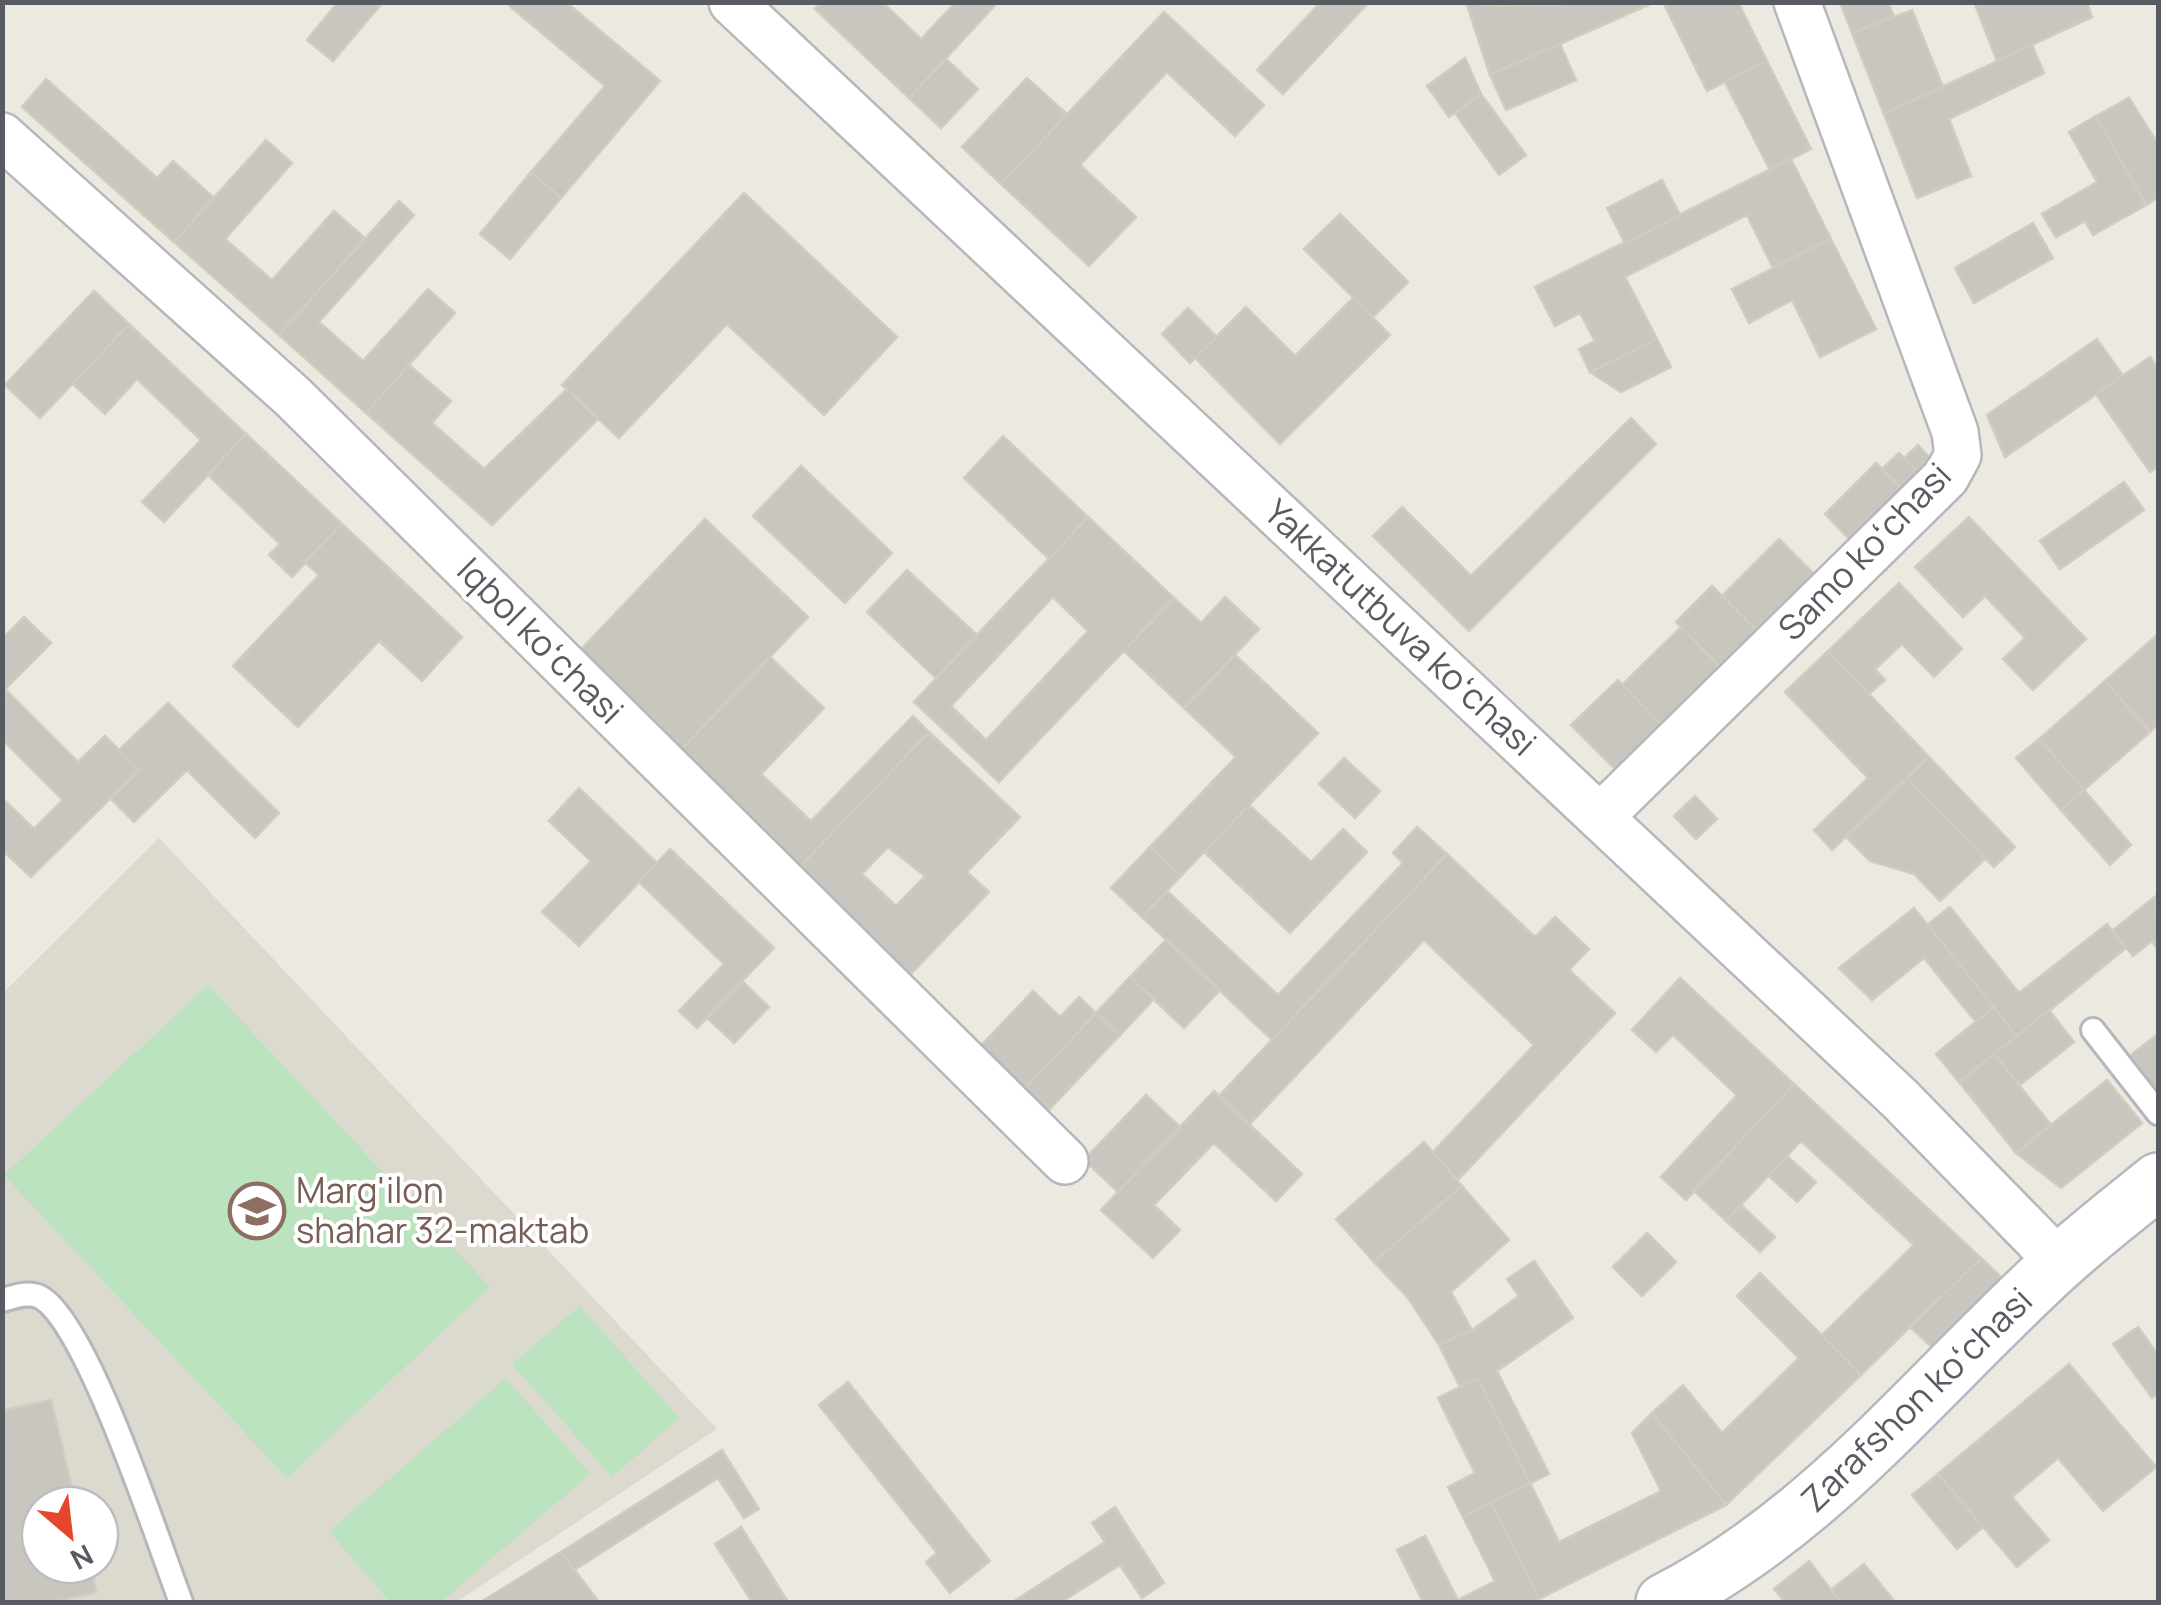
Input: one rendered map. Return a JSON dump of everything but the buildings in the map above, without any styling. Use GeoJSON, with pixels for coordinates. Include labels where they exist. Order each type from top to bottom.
{"type":"FeatureCollection","features":[{"type":"Feature","properties":{"kind":"main road","name":"Zarafshon koʻchasi"},"geometry":{"type":"LineString","coordinates":[[1664,1602],[1705,1582],[1820,1499],[2060,1262],[2158,1181]]}},
{"type":"Feature","properties":{"kind":"street","name":"Yakkatutbuva koʻchasi"},"geometry":{"type":"LineString","coordinates":[[732,2],[1900,1099],[2060,1262]]}},
{"type":"Feature","properties":{"kind":"street","name":"Samo koʻchasi"},"geometry":{"type":"LineString","coordinates":[[1600,816],[1946,477],[1958,455],[1954,432],[1797,2]]}},
{"type":"Feature","properties":{"kind":"street","name":"Iqbol koʻchasi"},"geometry":{"type":"LineString","coordinates":[[2,136],[293,397],[1065,1161]]}},
{"type":"Feature","properties":{"kind":"lane"},"geometry":{"type":"LineString","coordinates":[[2093,1030],[2158,1113]]}},
{"type":"Feature","properties":{"kind":"lane"},"geometry":{"type":"LineString","coordinates":[[2,1300],[26,1294],[46,1301],[92,1368],[180,1602]]}},
{"type":"Feature","properties":{"kind":"shaded area","name":"Marg'ilon shahar 32-maktab"},"geometry":{"type":"Polygon","coordinates":[[[159,838],[717,1429],[456,1602],[3,1602],[3,993],[159,838]]]}},
{"type":"Feature","properties":{"kind":"green space"},"geometry":{"type":"Polygon","coordinates":[[[208,985],[490,1287],[287,1478],[4,1175],[208,985]]]}},
{"type":"Feature","properties":{"kind":"green space"},"geometry":{"type":"Polygon","coordinates":[[[580,1306],[679,1418],[612,1477],[512,1364],[580,1306]]]}},
{"type":"Feature","properties":{"kind":"green space"},"geometry":{"type":"Polygon","coordinates":[[[506,1378],[590,1474],[441,1602],[390,1602],[329,1531],[506,1378]]]}},
{"type":"Feature","properties":{"kind":"place","name":"Marg'ilon shahar 32-maktab"},"geometry":{"type":"Point","coordinates":[257,1211]}}]}
